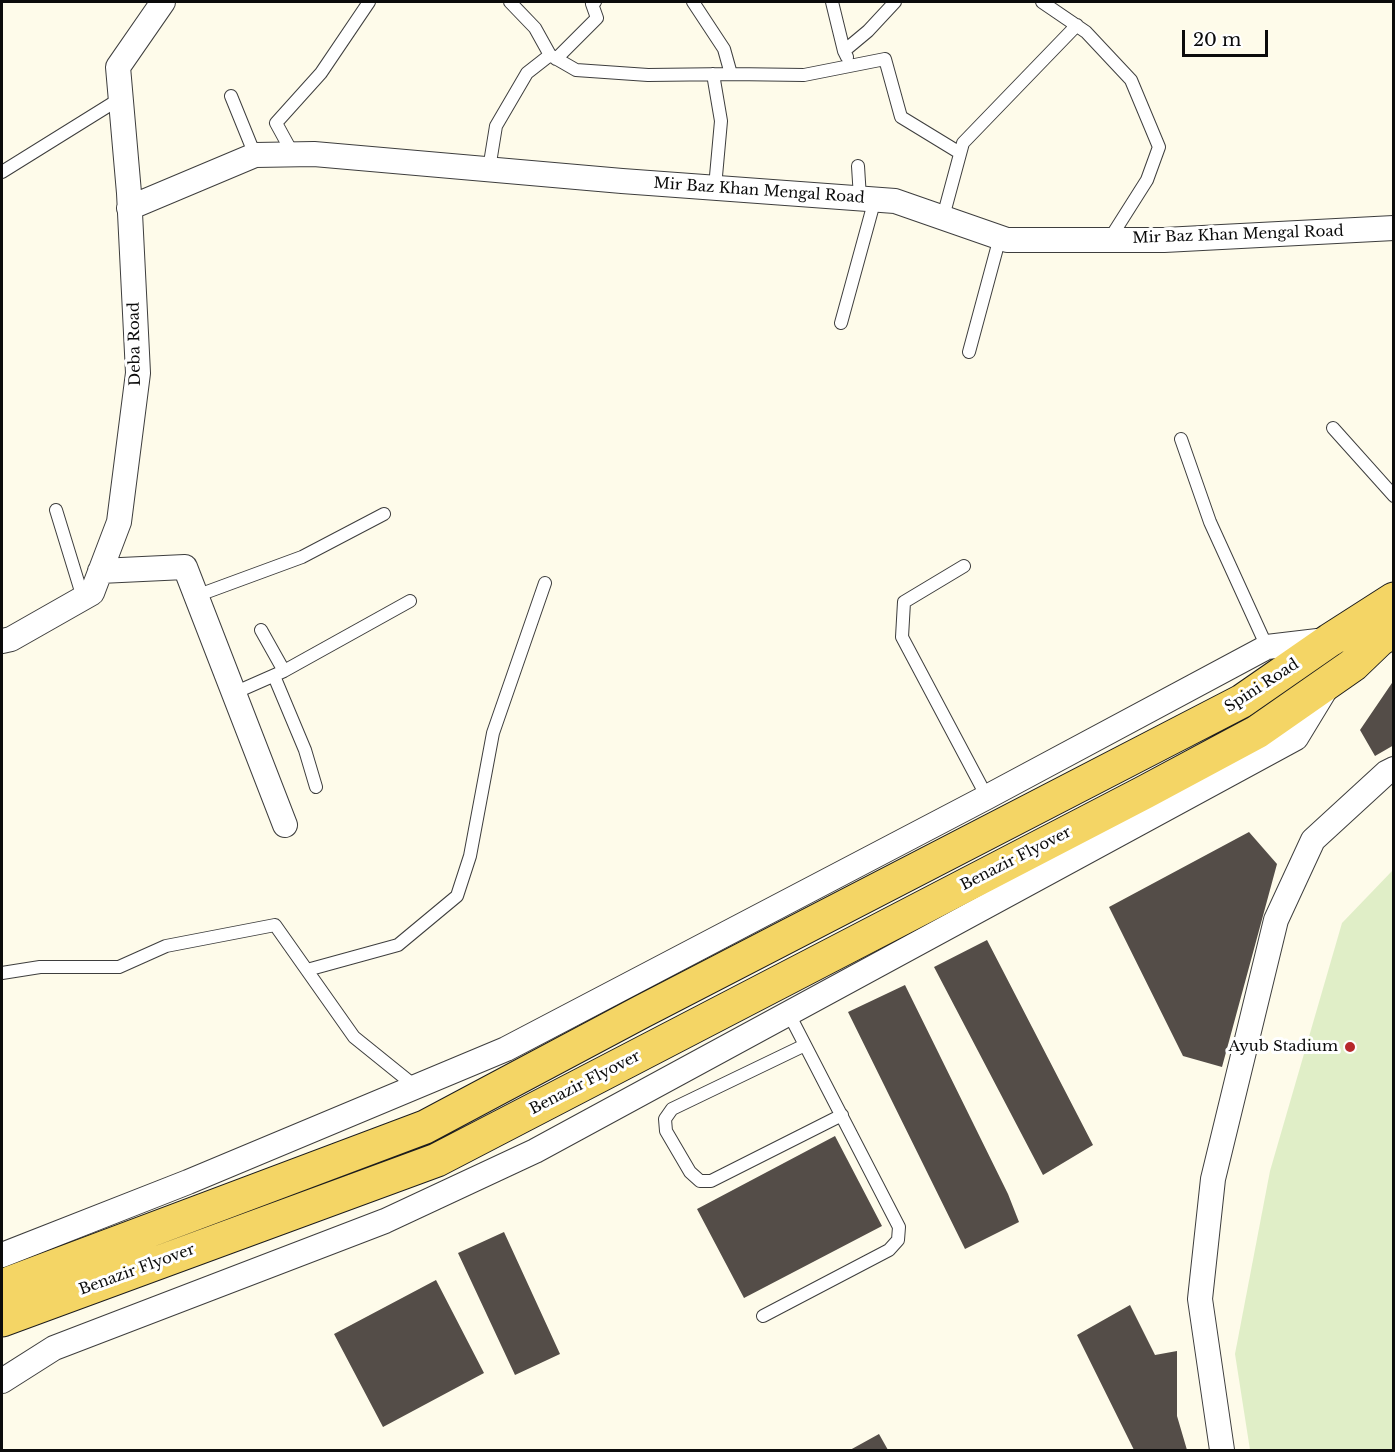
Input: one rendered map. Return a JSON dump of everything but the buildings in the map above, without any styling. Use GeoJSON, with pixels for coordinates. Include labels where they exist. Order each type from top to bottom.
{"type":"FeatureCollection","features":[{"type":"Feature","properties":{"kind":"main road","name":"Spini Road"},"geometry":{"type":"LineString","coordinates":[[2,1286],[425,1127],[641,1012],[1242,701],[1394,599]]}},
{"type":"Feature","properties":{"kind":"main road"},"geometry":{"type":"LineString","coordinates":[[1330,683],[1394,630]]}},
{"type":"Feature","properties":{"kind":"main road","name":"Benazir Flyover"},"geometry":{"type":"LineString","coordinates":[[2,1320],[437,1160],[1145,792],[1257,732],[1330,683]]}},
{"type":"Feature","properties":{"kind":"street","name":"Deba Road"},"geometry":{"type":"LineString","coordinates":[[2,640],[11,639],[92,593],[119,522],[138,373],[118,67],[163,2]]}},
{"type":"Feature","properties":{"kind":"street","name":"Mir Baz Khan Mengal Road"},"geometry":{"type":"LineString","coordinates":[[129,208],[255,155],[314,154],[895,201],[1007,240],[1164,240],[1394,228]]}},
{"type":"Feature","properties":{"kind":"street"},"geometry":{"type":"LineString","coordinates":[[100,571],[185,567],[285,825]]}},
{"type":"Feature","properties":{"kind":"street"},"geometry":{"type":"LineString","coordinates":[[2,1255],[188,1182],[506,1049],[1268,647],[1330,640]]}},
{"type":"Feature","properties":{"kind":"street"},"geometry":{"type":"LineString","coordinates":[[2,1381],[54,1348],[385,1221],[513,1161],[789,1014],[1296,738],[1330,683]]}},
{"type":"Feature","properties":{"kind":"street"},"geometry":{"type":"LineString","coordinates":[[1222,1450],[1200,1299],[1213,1179],[1276,920],[1313,840],[1386,773],[1394,770]]}},
{"type":"Feature","properties":{"kind":"lane"},"geometry":{"type":"LineString","coordinates":[[293,154],[276,123],[321,73],[369,2]]}},
{"type":"Feature","properties":{"kind":"lane"},"geometry":{"type":"LineString","coordinates":[[510,2],[535,28],[553,57],[576,70],[648,75],[804,75],[885,59],[901,117],[960,153]]}},
{"type":"Feature","properties":{"kind":"lane"},"geometry":{"type":"LineString","coordinates":[[489,169],[496,126],[527,73],[553,57],[597,18],[592,4],[595,2]]}},
{"type":"Feature","properties":{"kind":"lane"},"geometry":{"type":"LineString","coordinates":[[693,2],[724,49],[731,74]]}},
{"type":"Feature","properties":{"kind":"lane"},"geometry":{"type":"LineString","coordinates":[[831,2],[844,51],[853,65]]}},
{"type":"Feature","properties":{"kind":"lane"},"geometry":{"type":"LineString","coordinates":[[844,51],[868,31],[895,2]]}},
{"type":"Feature","properties":{"kind":"lane"},"geometry":{"type":"LineString","coordinates":[[1042,2],[1086,32],[1131,81],[1159,147],[1147,180],[1110,240]]}},
{"type":"Feature","properties":{"kind":"lane"},"geometry":{"type":"LineString","coordinates":[[943,217],[963,143],[1077,25]]}},
{"type":"Feature","properties":{"kind":"lane"},"geometry":{"type":"LineString","coordinates":[[713,74],[721,121],[715,187]]}},
{"type":"Feature","properties":{"kind":"lane"},"geometry":{"type":"LineString","coordinates":[[231,96],[255,155]]}},
{"type":"Feature","properties":{"kind":"lane"},"geometry":{"type":"LineString","coordinates":[[2,172],[121,98]]}},
{"type":"Feature","properties":{"kind":"lane"},"geometry":{"type":"LineString","coordinates":[[841,323],[868,199],[858,166]]}},
{"type":"Feature","properties":{"kind":"lane"},"geometry":{"type":"LineString","coordinates":[[969,352],[999,237]]}},
{"type":"Feature","properties":{"kind":"lane"},"geometry":{"type":"LineString","coordinates":[[1334,428],[1394,496]]}},
{"type":"Feature","properties":{"kind":"lane"},"geometry":{"type":"LineString","coordinates":[[1181,439],[1210,522],[1268,647]]}},
{"type":"Feature","properties":{"kind":"lane"},"geometry":{"type":"LineString","coordinates":[[56,510],[83,598]]}},
{"type":"Feature","properties":{"kind":"lane"},"geometry":{"type":"LineString","coordinates":[[196,596],[302,556],[384,514]]}},
{"type":"Feature","properties":{"kind":"lane"},"geometry":{"type":"LineString","coordinates":[[964,566],[904,602],[902,637],[987,797]]}},
{"type":"Feature","properties":{"kind":"lane"},"geometry":{"type":"LineString","coordinates":[[307,970],[398,945],[457,896],[470,856],[493,732],[545,583]]}},
{"type":"Feature","properties":{"kind":"lane"},"geometry":{"type":"LineString","coordinates":[[234,693],[279,674],[410,602]]}},
{"type":"Feature","properties":{"kind":"lane"},"geometry":{"type":"LineString","coordinates":[[261,630],[279,674],[316,787]]}},
{"type":"Feature","properties":{"kind":"lane"},"geometry":{"type":"LineString","coordinates":[[2,974],[40,967],[119,967],[166,946],[275,925],[354,1037],[416,1087]]}},
{"type":"Feature","properties":{"kind":"lane"},"geometry":{"type":"LineString","coordinates":[[763,1316],[889,1250],[898,1240],[899,1227],[789,1014]]}},
{"type":"Feature","properties":{"kind":"lane"},"geometry":{"type":"LineString","coordinates":[[805,1045],[672,1109],[665,1119],[666,1131],[690,1172],[700,1181],[711,1181],[842,1115]]}},
{"type":"Feature","properties":{"kind":"green space","name":"Ayub Stadium"},"geometry":{"type":"Polygon","coordinates":[[[1393,870],[1393,1450],[1250,1450],[1235,1354],[1270,1171],[1342,923],[1393,870]]]}},
{"type":"Feature","properties":{"kind":"place","name":"Ayub Stadium"},"geometry":{"type":"Point","coordinates":[1350,1047]}}]}
